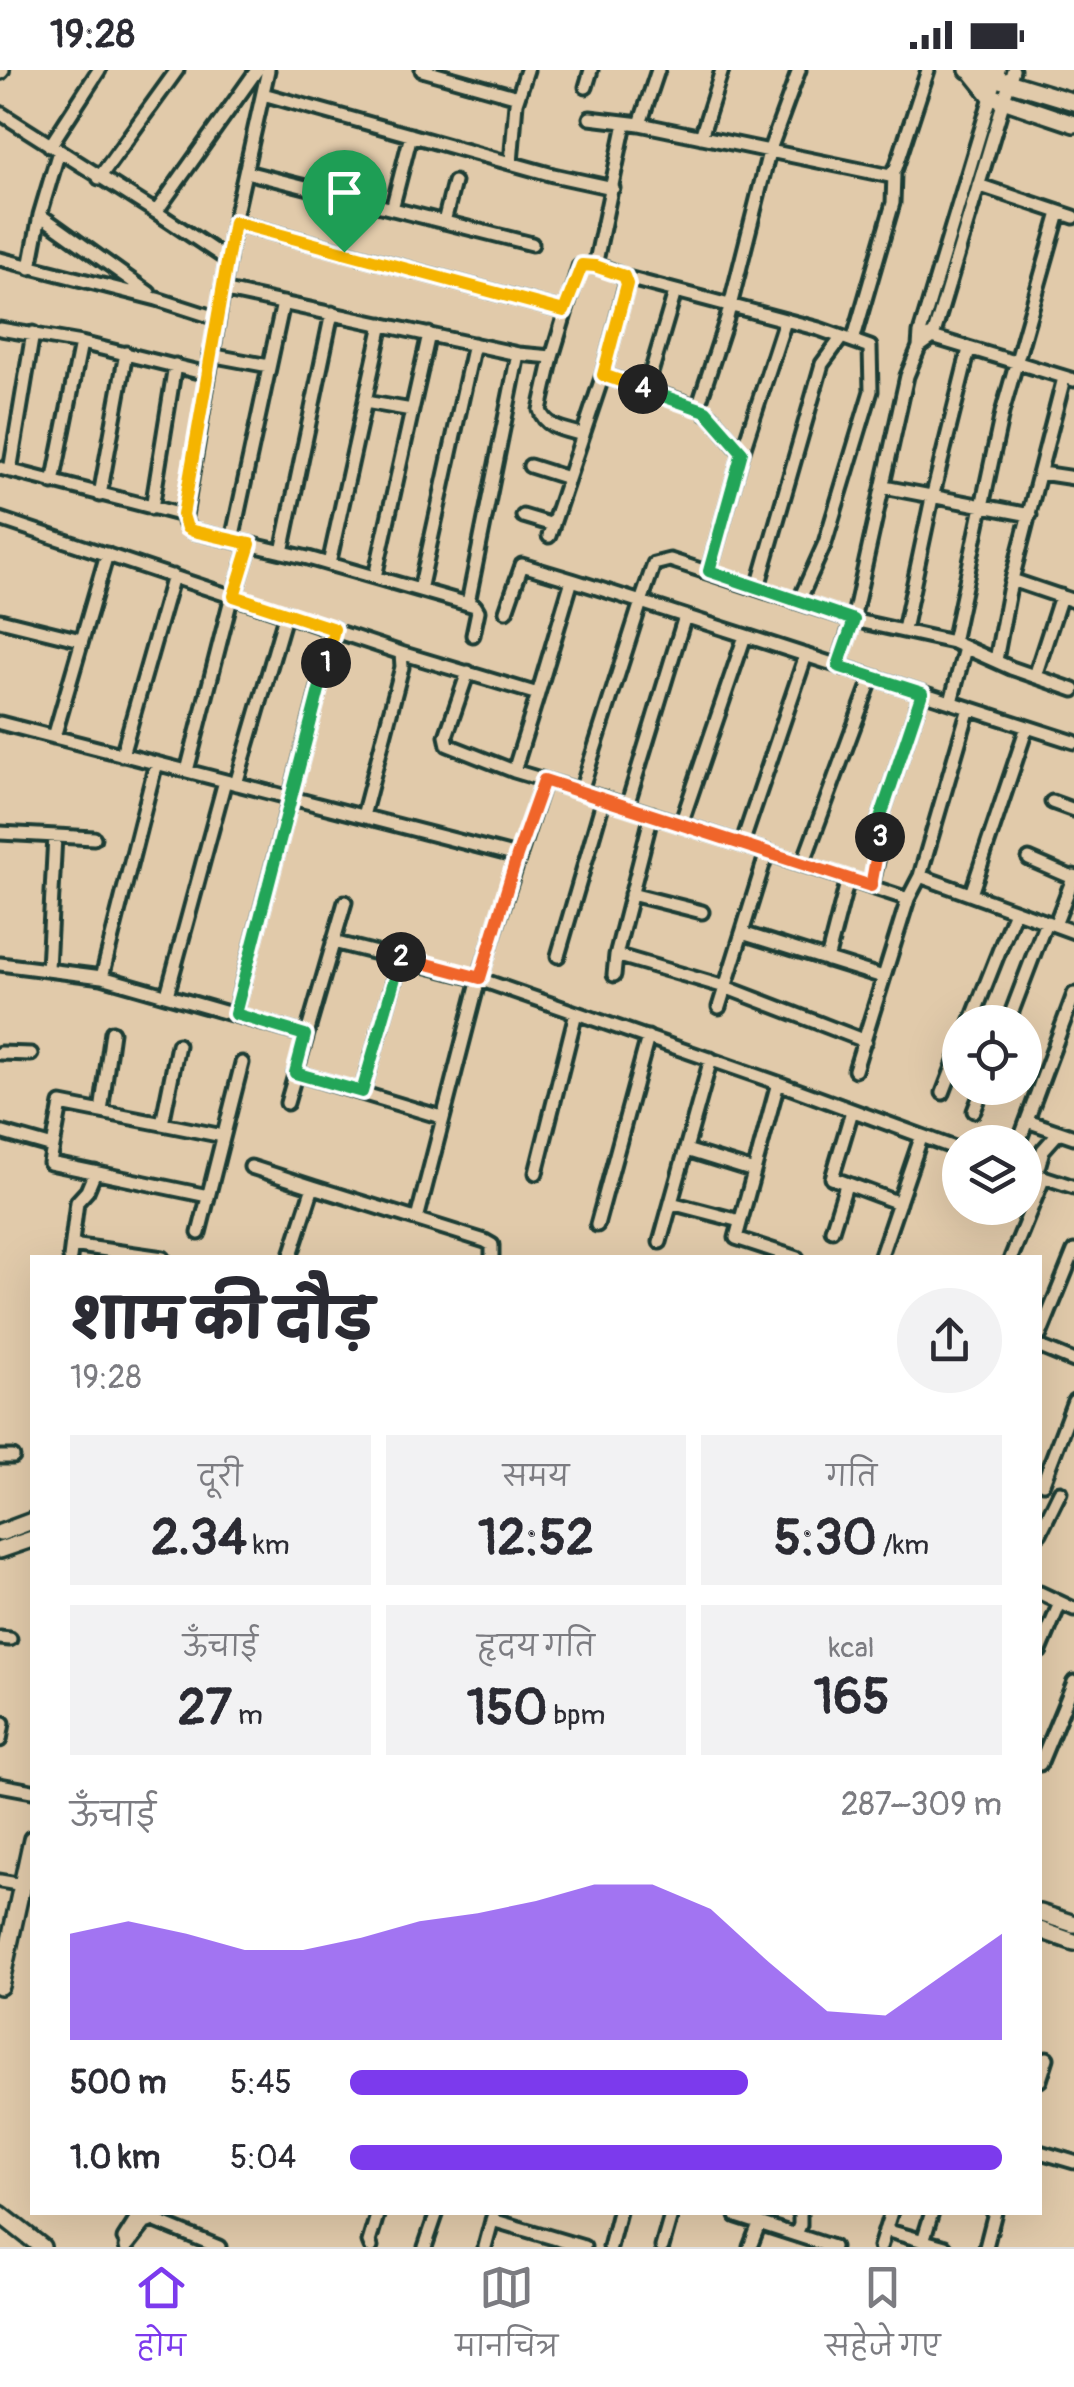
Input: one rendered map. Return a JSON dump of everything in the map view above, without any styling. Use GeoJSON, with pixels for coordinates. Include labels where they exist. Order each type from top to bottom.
{"type":"FeatureCollection","features":[{"type":"Feature","properties":{"kind":"street"},"geometry":{"type":"LineString","coordinates":[[30,268],[54,149],[100,70]]}},
{"type":"Feature","properties":{"kind":"street"},"geometry":{"type":"LineString","coordinates":[[99,178],[177,70]]}},
{"type":"Feature","properties":{"kind":"street"},"geometry":{"type":"LineString","coordinates":[[156,212],[257,70]]}},
{"type":"Feature","properties":{"kind":"street"},"geometry":{"type":"LineString","coordinates":[[268,70],[216,318],[183,515],[187,528],[468,603],[478,611],[473,635]]}},
{"type":"Feature","properties":{"kind":"street"},"geometry":{"type":"LineString","coordinates":[[422,70],[518,97]]}},
{"type":"Feature","properties":{"kind":"street"},"geometry":{"type":"LineString","coordinates":[[511,163],[518,97],[527,70]]}},
{"type":"Feature","properties":{"kind":"street"},"geometry":{"type":"LineString","coordinates":[[586,87],[592,70]]}},
{"type":"Feature","properties":{"kind":"street"},"geometry":{"type":"LineString","coordinates":[[640,124],[658,70]]}},
{"type":"Feature","properties":{"kind":"street"},"geometry":{"type":"LineString","coordinates":[[701,137],[722,70]]}},
{"type":"Feature","properties":{"kind":"street"},"geometry":{"type":"LineString","coordinates":[[698,406],[730,308],[769,152],[798,70]]}},
{"type":"Feature","properties":{"kind":"street"},"geometry":{"type":"LineString","coordinates":[[758,587],[822,364],[847,339],[893,203],[894,174],[928,70]]}},
{"type":"Feature","properties":{"kind":"street"},"geometry":{"type":"LineString","coordinates":[[969,71],[1004,74],[1074,102]]}},
{"type":"Feature","properties":{"kind":"street"},"geometry":{"type":"LineString","coordinates":[[969,71],[997,98],[1074,124]]}},
{"type":"Feature","properties":{"kind":"street"},"geometry":{"type":"LineString","coordinates":[[924,339],[1004,74]]}},
{"type":"Feature","properties":{"kind":"street"},"geometry":{"type":"LineString","coordinates":[[263,94],[614,188]]}},
{"type":"Feature","properties":{"kind":"street"},"geometry":{"type":"LineString","coordinates":[[838,666],[854,620],[907,376],[924,339],[978,185],[997,98]]}},
{"type":"Feature","properties":{"kind":"street"},"geometry":{"type":"LineString","coordinates":[[0,114],[228,260]]}},
{"type":"Feature","properties":{"kind":"street"},"geometry":{"type":"LineString","coordinates":[[590,118],[640,124],[878,174],[894,174]]}},
{"type":"Feature","properties":{"kind":"street"},"geometry":{"type":"LineString","coordinates":[[595,266],[625,123]]}},
{"type":"Feature","properties":{"kind":"street"},"geometry":{"type":"LineString","coordinates":[[392,209],[411,135]]}},
{"type":"Feature","properties":{"kind":"street"},"geometry":{"type":"LineString","coordinates":[[246,172],[532,244]]}},
{"type":"Feature","properties":{"kind":"street"},"geometry":{"type":"LineString","coordinates":[[444,222],[454,182]]}},
{"type":"Feature","properties":{"kind":"street"},"geometry":{"type":"LineString","coordinates":[[978,185],[1074,217]]}},
{"type":"Feature","properties":{"kind":"street"},"geometry":{"type":"LineString","coordinates":[[952,702],[982,507],[1015,364],[1059,212]]}},
{"type":"Feature","properties":{"kind":"street"},"geometry":{"type":"LineString","coordinates":[[40,214],[157,299]]}},
{"type":"Feature","properties":{"kind":"street"},"geometry":{"type":"LineString","coordinates":[[234,222],[564,311]]}},
{"type":"Feature","properties":{"kind":"street"},"geometry":{"type":"LineString","coordinates":[[0,259],[216,318]]}},
{"type":"Feature","properties":{"kind":"street"},"geometry":{"type":"LineString","coordinates":[[583,436],[547,424],[540,410],[579,267],[595,266],[870,347],[871,391],[825,543],[799,601]]}},
{"type":"Feature","properties":{"kind":"street"},"geometry":{"type":"LineString","coordinates":[[523,516],[551,530],[603,375],[626,278]]}},
{"type":"Feature","properties":{"kind":"street"},"geometry":{"type":"LineString","coordinates":[[222,290],[518,354],[552,357]]}},
{"type":"Feature","properties":{"kind":"street"},"geometry":{"type":"LineString","coordinates":[[646,390],[676,292]]}},
{"type":"Feature","properties":{"kind":"street"},"geometry":{"type":"LineString","coordinates":[[232,540],[283,302]]}},
{"type":"Feature","properties":{"kind":"street"},"geometry":{"type":"LineString","coordinates":[[282,552],[332,313]]}},
{"type":"Feature","properties":{"kind":"street"},"geometry":{"type":"LineString","coordinates":[[709,571],[785,320]]}},
{"type":"Feature","properties":{"kind":"street"},"geometry":{"type":"LineString","coordinates":[[329,564],[382,324]]}},
{"type":"Feature","properties":{"kind":"street"},"geometry":{"type":"LineString","coordinates":[[0,329],[33,332],[207,374]]}},
{"type":"Feature","properties":{"kind":"street"},"geometry":{"type":"LineString","coordinates":[[33,332],[5,469],[183,515]]}},
{"type":"Feature","properties":{"kind":"street"},"geometry":{"type":"LineString","coordinates":[[375,577],[428,334]]}},
{"type":"Feature","properties":{"kind":"street"},"geometry":{"type":"LineString","coordinates":[[924,339],[1069,379],[1012,580],[996,660]]}},
{"type":"Feature","properties":{"kind":"street"},"geometry":{"type":"LineString","coordinates":[[54,483],[82,343]]}},
{"type":"Feature","properties":{"kind":"street"},"geometry":{"type":"LineString","coordinates":[[420,590],[474,344]]}},
{"type":"Feature","properties":{"kind":"street"},"geometry":{"type":"LineString","coordinates":[[904,630],[969,349]]}},
{"type":"Feature","properties":{"kind":"street"},"geometry":{"type":"LineString","coordinates":[[100,495],[126,353]]}},
{"type":"Feature","properties":{"kind":"street"},"geometry":{"type":"LineString","coordinates":[[468,603],[518,354]]}},
{"type":"Feature","properties":{"kind":"street"},"geometry":{"type":"LineString","coordinates":[[210,356],[269,366]]}},
{"type":"Feature","properties":{"kind":"street"},"geometry":{"type":"LineString","coordinates":[[152,508],[174,365]]}},
{"type":"Feature","properties":{"kind":"street"},"geometry":{"type":"LineString","coordinates":[[603,375],[698,406],[742,452]]}},
{"type":"Feature","properties":{"kind":"street"},"geometry":{"type":"LineString","coordinates":[[365,402],[412,410]]}},
{"type":"Feature","properties":{"kind":"street"},"geometry":{"type":"LineString","coordinates":[[530,466],[568,478]]}},
{"type":"Feature","properties":{"kind":"street"},"geometry":{"type":"LineString","coordinates":[[1041,473],[1074,478]]}},
{"type":"Feature","properties":{"kind":"street"},"geometry":{"type":"LineString","coordinates":[[884,486],[1030,514]]}},
{"type":"Feature","properties":{"kind":"street"},"geometry":{"type":"LineString","coordinates":[[0,518],[401,653],[538,694]]}},
{"type":"Feature","properties":{"kind":"street"},"geometry":{"type":"LineString","coordinates":[[187,771],[250,544]]}},
{"type":"Feature","properties":{"kind":"street"},"geometry":{"type":"LineString","coordinates":[[54,737],[107,554]]}},
{"type":"Feature","properties":{"kind":"street"},"geometry":{"type":"LineString","coordinates":[[582,791],[654,564],[661,560],[709,571],[854,620],[959,645],[1074,690]]}},
{"type":"Feature","properties":{"kind":"street"},"geometry":{"type":"LineString","coordinates":[[506,611],[522,565],[1074,742]]}},
{"type":"Feature","properties":{"kind":"street"},"geometry":{"type":"LineString","coordinates":[[122,755],[174,576]]}},
{"type":"Feature","properties":{"kind":"street"},"geometry":{"type":"LineString","coordinates":[[514,772],[572,580]]}},
{"type":"Feature","properties":{"kind":"street"},"geometry":{"type":"LineString","coordinates":[[1012,580],[1074,600]]}},
{"type":"Feature","properties":{"kind":"street"},"geometry":{"type":"LineString","coordinates":[[1034,676],[1061,596]]}},
{"type":"Feature","properties":{"kind":"street"},"geometry":{"type":"LineString","coordinates":[[167,995],[286,613]]}},
{"type":"Feature","properties":{"kind":"street"},"geometry":{"type":"LineString","coordinates":[[628,806],[685,616]]}},
{"type":"Feature","properties":{"kind":"street"},"geometry":{"type":"LineString","coordinates":[[0,620],[81,640]]}},
{"type":"Feature","properties":{"kind":"street"},"geometry":{"type":"LineString","coordinates":[[235,1014],[334,629]]}},
{"type":"Feature","properties":{"kind":"street"},"geometry":{"type":"LineString","coordinates":[[682,824],[745,636]]}},
{"type":"Feature","properties":{"kind":"street"},"geometry":{"type":"LineString","coordinates":[[363,816],[402,667],[401,653]]}},
{"type":"Feature","properties":{"kind":"street"},"geometry":{"type":"LineString","coordinates":[[742,844],[806,655]]}},
{"type":"Feature","properties":{"kind":"street"},"geometry":{"type":"LineString","coordinates":[[468,672],[446,736],[448,745],[514,772],[908,899]]}},
{"type":"Feature","properties":{"kind":"street"},"geometry":{"type":"LineString","coordinates":[[803,864],[872,676]]}},
{"type":"Feature","properties":{"kind":"street"},"geometry":{"type":"LineString","coordinates":[[871,886],[881,844],[878,825],[922,693]]}},
{"type":"Feature","properties":{"kind":"street"},"geometry":{"type":"LineString","coordinates":[[855,1070],[908,899],[920,876],[969,708]]}},
{"type":"Feature","properties":{"kind":"street"},"geometry":{"type":"LineString","coordinates":[[0,723],[517,856]]}},
{"type":"Feature","properties":{"kind":"street"},"geometry":{"type":"LineString","coordinates":[[972,894],[1027,727]]}},
{"type":"Feature","properties":{"kind":"street"},"geometry":{"type":"LineString","coordinates":[[102,977],[156,763]]}},
{"type":"Feature","properties":{"kind":"street"},"geometry":{"type":"LineString","coordinates":[[416,1219],[480,978],[544,780]]}},
{"type":"Feature","properties":{"kind":"street"},"geometry":{"type":"LineString","coordinates":[[558,956],[604,798]]}},
{"type":"Feature","properties":{"kind":"street"},"geometry":{"type":"LineString","coordinates":[[1052,802],[1074,810]]}},
{"type":"Feature","properties":{"kind":"street"},"geometry":{"type":"LineString","coordinates":[[614,975],[652,814]]}},
{"type":"Feature","properties":{"kind":"street"},"geometry":{"type":"LineString","coordinates":[[0,833],[94,838]]}},
{"type":"Feature","properties":{"kind":"street"},"geometry":{"type":"LineString","coordinates":[[48,968],[54,836]]}},
{"type":"Feature","properties":{"kind":"street"},"geometry":{"type":"LineString","coordinates":[[718,1008],[766,852]]}},
{"type":"Feature","properties":{"kind":"street"},"geometry":{"type":"LineString","coordinates":[[1015,1005],[1074,877],[1030,859]]}},
{"type":"Feature","properties":{"kind":"street"},"geometry":{"type":"LineString","coordinates":[[920,876],[1074,932]]}},
{"type":"Feature","properties":{"kind":"street"},"geometry":{"type":"LineString","coordinates":[[827,960],[848,879]]}},
{"type":"Feature","properties":{"kind":"street"},"geometry":{"type":"LineString","coordinates":[[631,894],[702,912]]}},
{"type":"Feature","properties":{"kind":"street"},"geometry":{"type":"LineString","coordinates":[[287,1103],[345,902]]}},
{"type":"Feature","properties":{"kind":"street"},"geometry":{"type":"LineString","coordinates":[[977,1005],[1015,911]]}},
{"type":"Feature","properties":{"kind":"street"},"geometry":{"type":"LineString","coordinates":[[742,933],[884,977]]}},
{"type":"Feature","properties":{"kind":"street"},"geometry":{"type":"LineString","coordinates":[[334,942],[480,978],[778,1082],[942,1144]]}},
{"type":"Feature","properties":{"kind":"street"},"geometry":{"type":"LineString","coordinates":[[616,955],[725,988],[864,1041]]}},
{"type":"Feature","properties":{"kind":"street"},"geometry":{"type":"LineString","coordinates":[[362,1092],[401,957]]}},
{"type":"Feature","properties":{"kind":"street"},"geometry":{"type":"LineString","coordinates":[[0,964],[102,977],[305,1035]]}},
{"type":"Feature","properties":{"kind":"street"},"geometry":{"type":"LineString","coordinates":[[1026,1125],[1074,994]]}},
{"type":"Feature","properties":{"kind":"street"},"geometry":{"type":"LineString","coordinates":[[536,1172],[576,1013]]}},
{"type":"Feature","properties":{"kind":"street"},"geometry":{"type":"LineString","coordinates":[[101,1112],[112,1032]]}},
{"type":"Feature","properties":{"kind":"street"},"geometry":{"type":"LineString","coordinates":[[597,1225],[648,1038]]}},
{"type":"Feature","properties":{"kind":"street"},"geometry":{"type":"LineString","coordinates":[[162,1124],[178,1046]]}},
{"type":"Feature","properties":{"kind":"street"},"geometry":{"type":"LineString","coordinates":[[0,1052],[31,1054]]}},
{"type":"Feature","properties":{"kind":"street"},"geometry":{"type":"LineString","coordinates":[[660,1242],[711,1059]]}},
{"type":"Feature","properties":{"kind":"street"},"geometry":{"type":"LineString","coordinates":[[199,1233],[242,1064]]}},
{"type":"Feature","properties":{"kind":"street"},"geometry":{"type":"LineString","coordinates":[[295,1073],[441,1117]]}},
{"type":"Feature","properties":{"kind":"street"},"geometry":{"type":"LineString","coordinates":[[778,1082],[736,1238],[787,1255]]}},
{"type":"Feature","properties":{"kind":"street"},"geometry":{"type":"LineString","coordinates":[[208,1196],[50,1164],[61,1104],[223,1136]]}},
{"type":"Feature","properties":{"kind":"street"},"geometry":{"type":"LineString","coordinates":[[974,1111],[977,1105]]}},
{"type":"Feature","properties":{"kind":"street"},"geometry":{"type":"LineString","coordinates":[[852,1111],[831,1175],[834,1181],[899,1203]]}},
{"type":"Feature","properties":{"kind":"street"},"geometry":{"type":"LineString","coordinates":[[1027,1122],[1070,1133]]}},
{"type":"Feature","properties":{"kind":"street"},"geometry":{"type":"LineString","coordinates":[[0,1132],[53,1147]]}},
{"type":"Feature","properties":{"kind":"street"},"geometry":{"type":"LineString","coordinates":[[1042,1153],[1070,1133]]}},
{"type":"Feature","properties":{"kind":"street"},"geometry":{"type":"LineString","coordinates":[[881,1255],[921,1138]]}},
{"type":"Feature","properties":{"kind":"street"},"geometry":{"type":"LineString","coordinates":[[686,1150],[754,1170]]}},
{"type":"Feature","properties":{"kind":"street"},"geometry":{"type":"LineString","coordinates":[[251,1167],[485,1240],[492,1245],[492,1255]]}},
{"type":"Feature","properties":{"kind":"street"},"geometry":{"type":"LineString","coordinates":[[96,1172],[88,1191],[77,1202],[71,1251],[132,1255]]}},
{"type":"Feature","properties":{"kind":"street"},"geometry":{"type":"LineString","coordinates":[[1042,1176],[1074,1187]]}},
{"type":"Feature","properties":{"kind":"street"},"geometry":{"type":"LineString","coordinates":[[832,1230],[846,1185]]}},
{"type":"Feature","properties":{"kind":"street"},"geometry":{"type":"LineString","coordinates":[[291,1255],[314,1187]]}},
{"type":"Feature","properties":{"kind":"street"},"geometry":{"type":"LineString","coordinates":[[671,1203],[740,1220]]}},
{"type":"Feature","properties":{"kind":"street"},"geometry":{"type":"LineString","coordinates":[[1012,1255],[1020,1225]]}},
{"type":"Feature","properties":{"kind":"street"},"geometry":{"type":"LineString","coordinates":[[1042,1330],[1074,1251]]}},
{"type":"Feature","properties":{"kind":"street"},"geometry":{"type":"LineString","coordinates":[[1042,1348],[1074,1361]]}},
{"type":"Feature","properties":{"kind":"street"},"geometry":{"type":"LineString","coordinates":[[1042,1480],[1074,1400]]}},
{"type":"Feature","properties":{"kind":"street"},"geometry":{"type":"LineString","coordinates":[[1042,1483],[1074,1498]]}},
{"type":"Feature","properties":{"kind":"street"},"geometry":{"type":"LineString","coordinates":[[1042,1529],[1060,1492]]}},
{"type":"Feature","properties":{"kind":"street"},"geometry":{"type":"LineString","coordinates":[[0,1532],[30,1523]]}},
{"type":"Feature","properties":{"kind":"street"},"geometry":{"type":"LineString","coordinates":[[0,1550],[30,1541]]}},
{"type":"Feature","properties":{"kind":"street"},"geometry":{"type":"LineString","coordinates":[[1042,1594],[1074,1609]]}},
{"type":"Feature","properties":{"kind":"street"},"geometry":{"type":"LineString","coordinates":[[1042,1647],[1060,1603]]}},
{"type":"Feature","properties":{"kind":"street"},"geometry":{"type":"LineString","coordinates":[[1043,1748],[1074,1684]]}},
{"type":"Feature","properties":{"kind":"street"},"geometry":{"type":"LineString","coordinates":[[0,1740],[3,1723]]}},
{"type":"Feature","properties":{"kind":"street"},"geometry":{"type":"LineString","coordinates":[[0,1785],[30,1791]]}},
{"type":"Feature","properties":{"kind":"street"},"geometry":{"type":"LineString","coordinates":[[0,1986],[6,1934],[25,1897],[30,1856]]}},
{"type":"Feature","properties":{"kind":"street"},"geometry":{"type":"LineString","coordinates":[[0,1881],[25,1897]]}},
{"type":"Feature","properties":{"kind":"street"},"geometry":{"type":"LineString","coordinates":[[1042,1914],[1074,1924]]}},
{"type":"Feature","properties":{"kind":"street"},"geometry":{"type":"LineString","coordinates":[[1042,1931],[1074,1942]]}},
{"type":"Feature","properties":{"kind":"street"},"geometry":{"type":"LineString","coordinates":[[1042,2074],[1047,2058]]}},
{"type":"Feature","properties":{"kind":"street"},"geometry":{"type":"LineString","coordinates":[[1042,2152],[1073,2158]]}},
{"type":"Feature","properties":{"kind":"street"},"geometry":{"type":"LineString","coordinates":[[0,2214],[42,2247]]}},
{"type":"Feature","properties":{"kind":"street"},"geometry":{"type":"LineString","coordinates":[[124,2247],[139,2215]]}},
{"type":"Feature","properties":{"kind":"street"},"geometry":{"type":"LineString","coordinates":[[371,2247],[377,2215]]}},
{"type":"Feature","properties":{"kind":"street"},"geometry":{"type":"LineString","coordinates":[[425,2247],[435,2215]]}},
{"type":"Feature","properties":{"kind":"street"},"geometry":{"type":"LineString","coordinates":[[610,2247],[618,2215]]}},
{"type":"Feature","properties":{"kind":"street"},"geometry":{"type":"LineString","coordinates":[[662,2247],[671,2215]]}},
{"type":"Feature","properties":{"kind":"street"},"geometry":{"type":"LineString","coordinates":[[738,2215],[826,2246]]}},
{"type":"Feature","properties":{"kind":"street"},"geometry":{"type":"LineString","coordinates":[[796,2234],[800,2215]]}},
{"type":"Feature","properties":{"kind":"street"},"geometry":{"type":"LineString","coordinates":[[880,2247],[889,2215]]}},
{"type":"Feature","properties":{"kind":"street"},"geometry":{"type":"LineString","coordinates":[[928,2244],[932,2215]]}},
{"type":"Feature","properties":{"kind":"street"},"geometry":{"type":"LineString","coordinates":[[986,2247],[995,2215]]}},
{"type":"Feature","properties":{"kind":"street"},"geometry":{"type":"LineString","coordinates":[[484,2247],[493,2216],[584,2247]]}},
{"type":"Feature","properties":{"kind":"street"},"geometry":{"type":"LineString","coordinates":[[124,2247],[145,2222],[153,2220],[219,2247]]}},
{"type":"Feature","properties":{"kind":"street"},"geometry":{"type":"LineString","coordinates":[[750,2247],[759,2224]]}},
{"type":"Feature","properties":{"kind":"street"},"geometry":{"type":"LineString","coordinates":[[885,2230],[945,2247]]}},
{"type":"Feature","properties":{"kind":"route"},"geometry":{"type":"LineString","coordinates":[[234,222],[344,252],[564,311],[582,265],[624,276],[628,281],[603,375],[698,406],[742,452],[709,571],[854,620],[838,666],[922,693],[878,825],[881,844],[871,886],[544,780],[480,978],[401,957],[362,1092],[295,1073],[305,1035],[235,1014],[334,629],[234,596],[250,544],[193,531],[187,528],[183,515],[234,222]]}}]}
